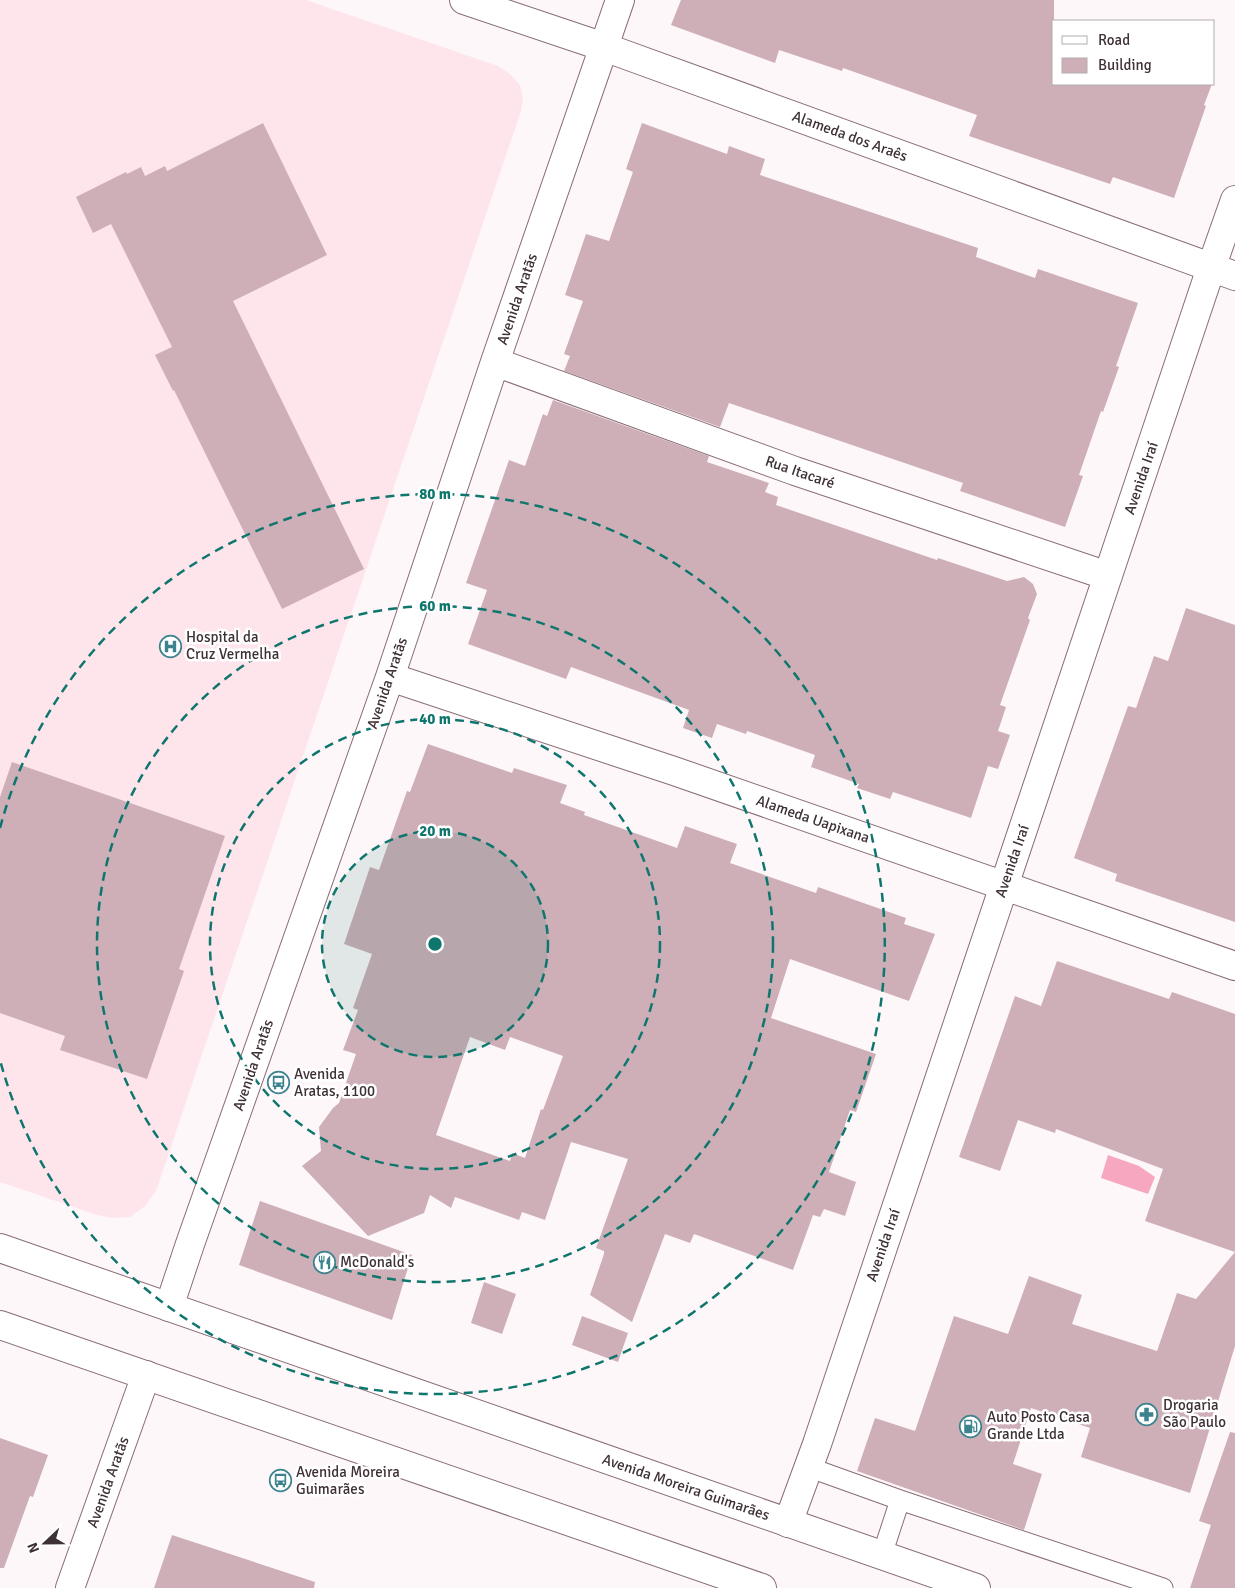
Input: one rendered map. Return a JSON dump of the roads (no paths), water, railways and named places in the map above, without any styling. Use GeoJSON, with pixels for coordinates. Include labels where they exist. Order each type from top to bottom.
{"type":"FeatureCollection","features":[{"type":"Feature","properties":{"kind":"main road","name":"Alameda dos Araês"},"geometry":{"type":"LineString","coordinates":[[464,0],[604,47],[1223,272]]}},
{"type":"Feature","properties":{"kind":"main road","name":"Avenida Aratãs"},"geometry":{"type":"LineString","coordinates":[[169,1307],[390,677],[495,362],[620,0]]}},
{"type":"Feature","properties":{"kind":"main road","name":"Avenida Iraí"},"geometry":{"type":"LineString","coordinates":[[788,1523],[1108,576],[1223,272],[1235,200]]}},
{"type":"Feature","properties":{"kind":"main road","name":"Rua Itacaré"},"geometry":{"type":"LineString","coordinates":[[495,362],[795,471],[1108,576]]}},
{"type":"Feature","properties":{"kind":"main road","name":"Alameda Uapixana"},"geometry":{"type":"LineString","coordinates":[[390,677],[674,771],[1235,966]]}},
{"type":"Feature","properties":{"kind":"main road","name":"Avenida Moreira Guimarães"},"geometry":{"type":"LineString","coordinates":[[0,1248],[976,1588]]}},
{"type":"Feature","properties":{"kind":"main road"},"geometry":{"type":"LineString","coordinates":[[0,1326],[761,1588]]}},
{"type":"Feature","properties":{"kind":"main road","name":"Avenida Aratãs"},"geometry":{"type":"LineString","coordinates":[[70,1588],[146,1375]]}},
{"type":"Feature","properties":{"kind":"lane"},"geometry":{"type":"LineString","coordinates":[[808,1467],[900,1500],[1163,1588]]}},
{"type":"Feature","properties":{"kind":"lane"},"geometry":{"type":"LineString","coordinates":[[882,1555],[900,1500]]}},
{"type":"Feature","properties":{"kind":"place","name":"Hospital da Cruz Vermelha"},"geometry":{"type":"Point","coordinates":[170,646]}},
{"type":"Feature","properties":{"kind":"place","name":"Avenida Aratas, 1100"},"geometry":{"type":"Point","coordinates":[278,1083]}},
{"type":"Feature","properties":{"kind":"place","name":"McDonald's"},"geometry":{"type":"Point","coordinates":[324,1262]}},
{"type":"Feature","properties":{"kind":"place","name":"Drogaria São Paulo"},"geometry":{"type":"Point","coordinates":[1147,1414]}},
{"type":"Feature","properties":{"kind":"place","name":"Auto Posto Casa Grande Ltda"},"geometry":{"type":"Point","coordinates":[971,1426]}},
{"type":"Feature","properties":{"kind":"place","name":"Avenida Moreira Guimarães"},"geometry":{"type":"Point","coordinates":[280,1481]}}]}
